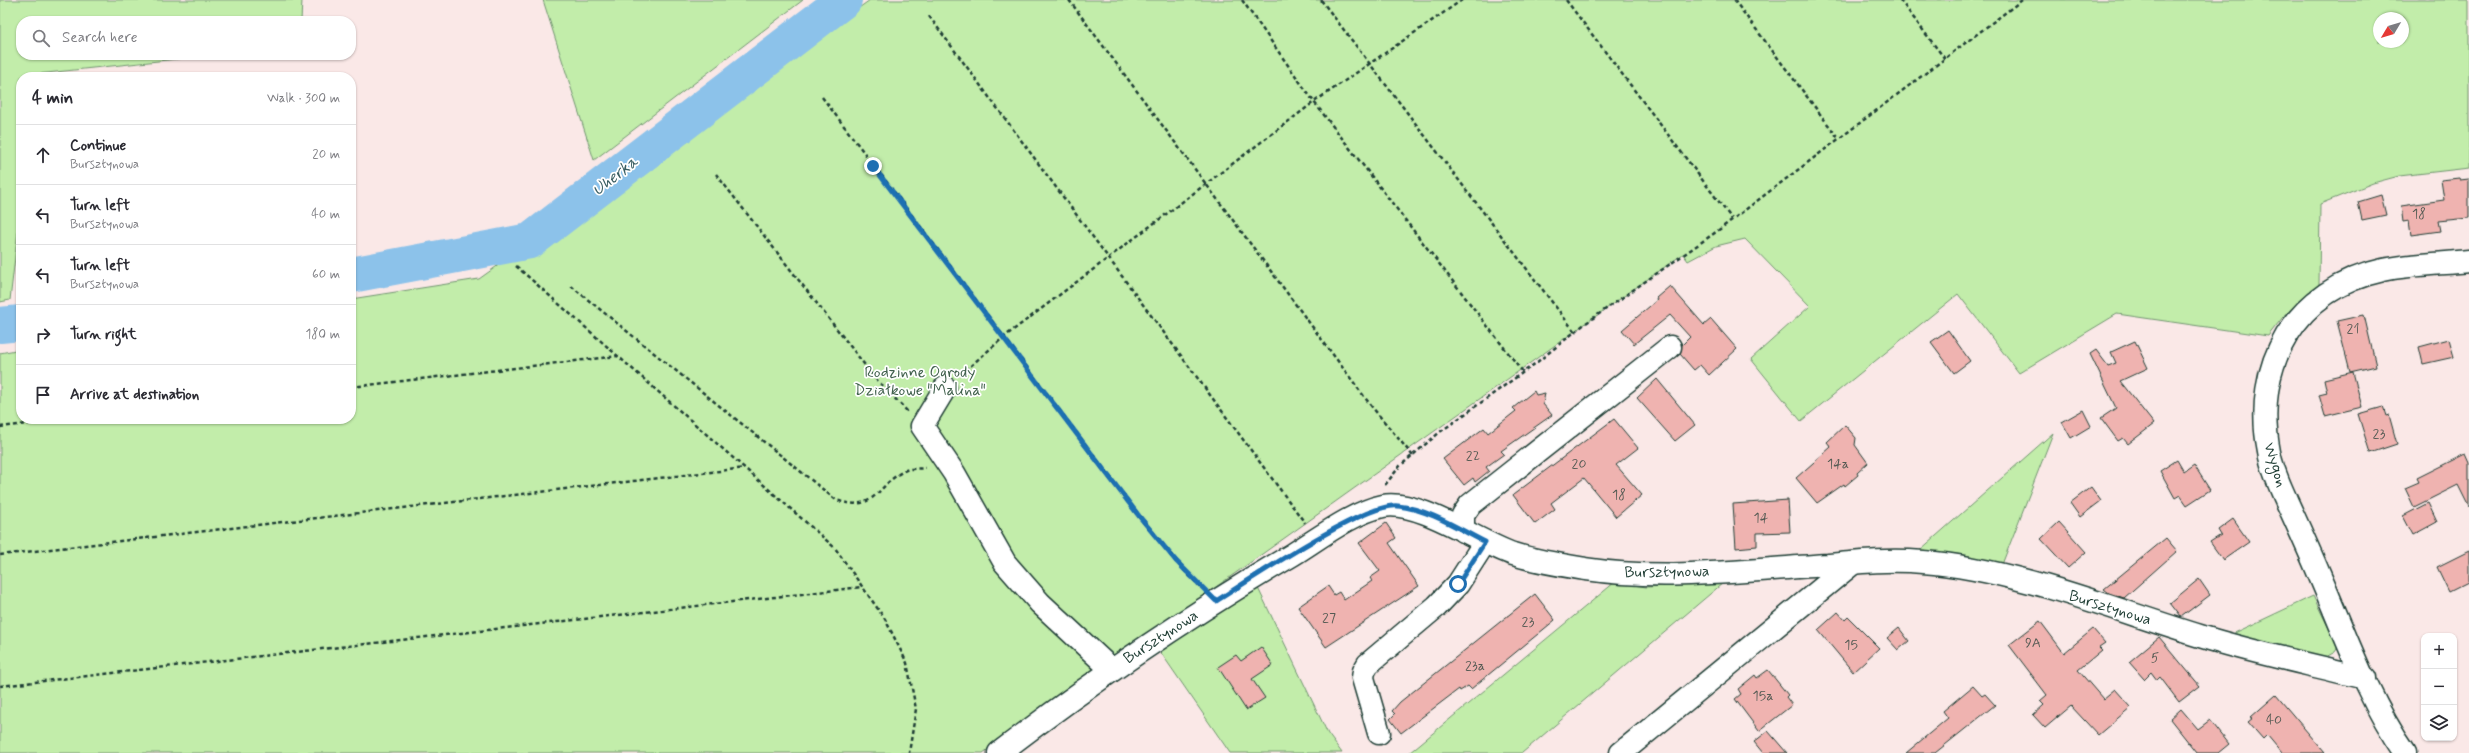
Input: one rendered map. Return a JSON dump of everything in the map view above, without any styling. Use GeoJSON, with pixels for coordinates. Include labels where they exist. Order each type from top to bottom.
{"type":"FeatureCollection","features":[{"type":"Feature","properties":{"kind":"street","name":"Wygon"},"geometry":{"type":"LineString","coordinates":[[2406,753],[2382,714],[2365,678],[2274,470],[2266,432],[2267,380],[2275,354],[2296,322],[2326,295],[2344,284],[2384,270],[2469,261]]}},
{"type":"Feature","properties":{"kind":"street"},"geometry":{"type":"LineString","coordinates":[[1463,531],[1463,515],[1470,504],[1670,347]]}},
{"type":"Feature","properties":{"kind":"street"},"geometry":{"type":"LineString","coordinates":[[945,388],[922,426],[949,468],[1005,563],[1040,603],[1112,670]]}},
{"type":"Feature","properties":{"kind":"street","name":"Bursztynowa"},"geometry":{"type":"LineString","coordinates":[[999,753],[1112,670],[1216,601],[1363,514],[1386,505],[1414,510],[1511,553],[1536,560],[1588,570],[1633,574],[1902,560],[1975,568],[2091,601],[2205,638],[2365,678]]}},
{"type":"Feature","properties":{"kind":"street"},"geometry":{"type":"LineString","coordinates":[[1379,733],[1363,678],[1364,671],[1368,664],[1437,606],[1458,584],[1485,542]]}},
{"type":"Feature","properties":{"kind":"street"},"geometry":{"type":"LineString","coordinates":[[1621,753],[1853,563]]}},
{"type":"Feature","properties":{"kind":"path"},"geometry":{"type":"LineString","coordinates":[[1070,0],[1372,407],[1413,456]]}},
{"type":"Feature","properties":{"kind":"path"},"geometry":{"type":"LineString","coordinates":[[1242,0],[1314,102],[1523,372]]}},
{"type":"Feature","properties":{"kind":"path"},"geometry":{"type":"LineString","coordinates":[[1321,0],[1575,332]]}},
{"type":"Feature","properties":{"kind":"path"},"geometry":{"type":"LineString","coordinates":[[945,388],[1004,337],[1314,102],[1462,0]]}},
{"type":"Feature","properties":{"kind":"path"},"geometry":{"type":"LineString","coordinates":[[1566,0],[1732,219]]}},
{"type":"Feature","properties":{"kind":"path"},"geometry":{"type":"LineString","coordinates":[[1734,0],[1839,139]]}},
{"type":"Feature","properties":{"kind":"path"},"geometry":{"type":"LineString","coordinates":[[1900,0],[1945,59]]}},
{"type":"Feature","properties":{"kind":"path"},"geometry":{"type":"LineString","coordinates":[[1386,505],[1383,496],[1384,486],[1389,478],[1440,432],[1575,332],[1732,219],[2022,0]]}},
{"type":"Feature","properties":{"kind":"path"},"geometry":{"type":"LineString","coordinates":[[929,16],[1107,260],[1317,540]]}},
{"type":"Feature","properties":{"kind":"path"},"geometry":{"type":"LineString","coordinates":[[822,97],[1176,561],[1216,601]]}},
{"type":"Feature","properties":{"kind":"path"},"geometry":{"type":"LineString","coordinates":[[716,174],[875,378],[922,426]]}},
{"type":"Feature","properties":{"kind":"path"},"geometry":{"type":"LineString","coordinates":[[516,266],[835,548],[885,619],[906,663],[916,709],[909,753]]}},
{"type":"Feature","properties":{"kind":"path"},"geometry":{"type":"LineString","coordinates":[[571,286],[836,500],[850,505],[864,503],[876,497],[891,480],[907,470],[949,468]]}},
{"type":"Feature","properties":{"kind":"path"},"geometry":{"type":"LineString","coordinates":[[356,386],[618,356]]}},
{"type":"Feature","properties":{"kind":"path"},"geometry":{"type":"LineString","coordinates":[[0,428],[33,424]]}},
{"type":"Feature","properties":{"kind":"path"},"geometry":{"type":"LineString","coordinates":[[0,555],[745,468]]}},
{"type":"Feature","properties":{"kind":"path"},"geometry":{"type":"LineString","coordinates":[[0,686],[862,587]]}},
{"type":"Feature","properties":{"kind":"green space"},"geometry":{"type":"Polygon","coordinates":[[[0,0],[302,0],[301,16],[16,16],[16,60],[167,60],[56,72],[16,72],[16,249],[10,300],[0,302],[0,0]]]}},
{"type":"Feature","properties":{"kind":"green space"},"geometry":{"type":"Polygon","coordinates":[[[543,0],[803,0],[594,160],[543,0]]]}},
{"type":"Feature","properties":{"kind":"green space","name":"Rodzinne Ogrody Działkowe \"Malina\""},"geometry":{"type":"Polygon","coordinates":[[[870,0],[2469,0],[2469,168],[2399,176],[2373,183],[2320,204],[2319,285],[2283,317],[2268,336],[2117,314],[2019,373],[1958,294],[1801,421],[1751,359],[1810,306],[1745,239],[1716,246],[1688,261],[1683,254],[983,753],[0,753],[0,353],[16,350],[16,424],[356,424],[356,298],[479,279],[870,0]]]}},
{"type":"Feature","properties":{"kind":"green space"},"geometry":{"type":"Polygon","coordinates":[[[2053,433],[2001,567],[1966,555],[1919,551],[2053,433]]]}},
{"type":"Feature","properties":{"kind":"green space"},"geometry":{"type":"Polygon","coordinates":[[[1615,582],[1646,587],[1723,583],[1522,753],[1409,753],[1615,582]]]}},
{"type":"Feature","properties":{"kind":"green space"},"geometry":{"type":"Polygon","coordinates":[[[1257,586],[1328,734],[1342,753],[1230,753],[1157,647],[1257,586]]]}},
{"type":"Feature","properties":{"kind":"green space"},"geometry":{"type":"Polygon","coordinates":[[[2313,596],[2338,647],[2335,652],[2324,658],[2224,638],[2313,596]]]}},
{"type":"Feature","properties":{"kind":"building"},"geometry":{"type":"Polygon","coordinates":[[[2459,178],[2460,180],[2469,179],[2469,218],[2438,221],[2440,231],[2411,235],[2409,221],[2403,222],[2401,206],[2444,200],[2441,180],[2459,178]]]}},
{"type":"Feature","properties":{"kind":"building"},"geometry":{"type":"Polygon","coordinates":[[[2381,195],[2386,215],[2362,220],[2358,202],[2381,195]]]}},
{"type":"Feature","properties":{"kind":"building"},"geometry":{"type":"Polygon","coordinates":[[[1670,286],[1704,325],[1711,319],[1737,349],[1709,375],[1700,365],[1694,370],[1680,354],[1682,345],[1690,337],[1670,315],[1634,344],[1622,330],[1657,300],[1656,298],[1670,286]]]}},
{"type":"Feature","properties":{"kind":"building"},"geometry":{"type":"Polygon","coordinates":[[[2364,315],[2376,366],[2350,372],[2337,321],[2364,315]]]}},
{"type":"Feature","properties":{"kind":"building"},"geometry":{"type":"Polygon","coordinates":[[[1948,330],[1970,361],[1954,373],[1931,342],[1948,330]]]}},
{"type":"Feature","properties":{"kind":"building"},"geometry":{"type":"Polygon","coordinates":[[[2449,339],[2454,357],[2423,364],[2419,347],[2449,339]]]}},
{"type":"Feature","properties":{"kind":"building"},"geometry":{"type":"Polygon","coordinates":[[[2135,341],[2148,368],[2120,381],[2154,424],[2128,444],[2123,438],[2118,441],[2101,418],[2116,408],[2090,354],[2096,350],[2108,366],[2116,363],[2111,352],[2135,341]]]}},
{"type":"Feature","properties":{"kind":"building"},"geometry":{"type":"Polygon","coordinates":[[[2353,372],[2362,407],[2325,416],[2319,395],[2327,393],[2324,379],[2353,372]]]}},
{"type":"Feature","properties":{"kind":"building"},"geometry":{"type":"Polygon","coordinates":[[[1657,379],[1695,425],[1675,441],[1637,398],[1657,379]]]}},
{"type":"Feature","properties":{"kind":"building"},"geometry":{"type":"Polygon","coordinates":[[[1534,391],[1536,395],[1545,393],[1543,404],[1552,415],[1501,451],[1504,454],[1486,467],[1489,471],[1475,482],[1473,478],[1464,485],[1443,459],[1484,428],[1488,433],[1516,411],[1513,408],[1534,391]]]}},
{"type":"Feature","properties":{"kind":"building"},"geometry":{"type":"Polygon","coordinates":[[[2383,407],[2386,416],[2389,415],[2397,444],[2370,453],[2358,414],[2383,407]]]}},
{"type":"Feature","properties":{"kind":"building"},"geometry":{"type":"Polygon","coordinates":[[[2083,410],[2091,426],[2071,438],[2062,422],[2083,410]]]}},
{"type":"Feature","properties":{"kind":"building"},"geometry":{"type":"Polygon","coordinates":[[[1614,419],[1638,448],[1616,465],[1642,495],[1616,517],[1584,478],[1551,503],[1555,509],[1535,524],[1513,495],[1614,419]]]}},
{"type":"Feature","properties":{"kind":"building"},"geometry":{"type":"Polygon","coordinates":[[[1845,425],[1856,438],[1855,445],[1868,463],[1857,473],[1858,475],[1845,486],[1844,484],[1817,503],[1796,478],[1831,447],[1827,442],[1845,425]]]}},
{"type":"Feature","properties":{"kind":"building"},"geometry":{"type":"Polygon","coordinates":[[[2465,454],[2469,463],[2469,507],[2458,485],[2414,507],[2405,488],[2419,482],[2417,478],[2465,454]]]}},
{"type":"Feature","properties":{"kind":"building"},"geometry":{"type":"Polygon","coordinates":[[[2177,460],[2184,472],[2194,465],[2210,490],[2187,505],[2180,495],[2175,498],[2160,471],[2177,460]]]}},
{"type":"Feature","properties":{"kind":"building"},"geometry":{"type":"Polygon","coordinates":[[[2091,487],[2101,501],[2080,517],[2070,503],[2091,487]]]}},
{"type":"Feature","properties":{"kind":"building"},"geometry":{"type":"Polygon","coordinates":[[[1788,500],[1790,532],[1757,533],[1757,546],[1736,548],[1733,504],[1788,500]]]}},
{"type":"Feature","properties":{"kind":"building"},"geometry":{"type":"Polygon","coordinates":[[[2428,503],[2437,522],[2413,535],[2403,516],[2428,503]]]}},
{"type":"Feature","properties":{"kind":"building"},"geometry":{"type":"Polygon","coordinates":[[[2233,519],[2249,542],[2223,560],[2210,542],[2221,535],[2218,530],[2233,519]]]}},
{"type":"Feature","properties":{"kind":"building"},"geometry":{"type":"Polygon","coordinates":[[[2059,522],[2086,552],[2068,568],[2041,539],[2059,522]]]}},
{"type":"Feature","properties":{"kind":"building"},"geometry":{"type":"Polygon","coordinates":[[[1386,523],[1396,538],[1389,543],[1419,586],[1326,647],[1298,607],[1328,586],[1334,595],[1339,592],[1344,600],[1372,581],[1370,578],[1380,571],[1359,543],[1386,523]]]}},
{"type":"Feature","properties":{"kind":"building"},"geometry":{"type":"Polygon","coordinates":[[[2166,538],[2177,551],[2124,598],[2109,593],[2104,589],[2166,538]]]}},
{"type":"Feature","properties":{"kind":"building"},"geometry":{"type":"Polygon","coordinates":[[[2469,551],[2469,582],[2449,592],[2437,567],[2469,551]]]}},
{"type":"Feature","properties":{"kind":"building"},"geometry":{"type":"Polygon","coordinates":[[[2199,579],[2210,595],[2181,617],[2170,603],[2199,579]]]}},
{"type":"Feature","properties":{"kind":"building"},"geometry":{"type":"Polygon","coordinates":[[[1535,594],[1555,620],[1471,689],[1468,686],[1460,691],[1459,689],[1401,733],[1390,719],[1395,714],[1392,711],[1400,702],[1535,594]]]}},
{"type":"Feature","properties":{"kind":"building"},"geometry":{"type":"Polygon","coordinates":[[[1838,612],[1845,620],[1848,617],[1879,648],[1853,672],[1818,630],[1838,612]]]}},
{"type":"Feature","properties":{"kind":"building"},"geometry":{"type":"Polygon","coordinates":[[[2040,621],[2064,653],[2093,629],[2105,643],[2099,647],[2102,650],[2078,670],[2103,699],[2115,689],[2131,707],[2098,735],[2071,706],[2045,728],[2033,715],[2044,705],[2040,701],[2047,695],[2009,645],[2040,621]]]}},
{"type":"Feature","properties":{"kind":"building"},"geometry":{"type":"Polygon","coordinates":[[[1899,628],[1909,641],[1898,650],[1887,638],[1899,628]]]}},
{"type":"Feature","properties":{"kind":"building"},"geometry":{"type":"Polygon","coordinates":[[[2159,637],[2200,686],[2179,702],[2160,677],[2157,680],[2151,672],[2144,679],[2129,662],[2159,637]]]}},
{"type":"Feature","properties":{"kind":"building"},"geometry":{"type":"Polygon","coordinates":[[[1261,647],[1273,665],[1252,679],[1265,698],[1246,710],[1218,667],[1236,655],[1241,661],[1261,647]]]}},
{"type":"Feature","properties":{"kind":"building"},"geometry":{"type":"Polygon","coordinates":[[[1768,670],[1788,695],[1786,697],[1792,705],[1759,731],[1735,699],[1741,694],[1738,689],[1755,675],[1757,678],[1768,670]]]}},
{"type":"Feature","properties":{"kind":"building"},"geometry":{"type":"Polygon","coordinates":[[[1973,686],[1982,696],[1985,694],[1995,705],[1935,753],[1906,753],[1948,718],[1943,711],[1973,686]]]}},
{"type":"Feature","properties":{"kind":"building"},"geometry":{"type":"Polygon","coordinates":[[[2276,695],[2325,753],[2282,753],[2267,735],[2263,739],[2248,722],[2253,718],[2251,717],[2276,695]]]}},
{"type":"Feature","properties":{"kind":"building"},"geometry":{"type":"Polygon","coordinates":[[[2181,709],[2198,729],[2210,720],[2229,744],[2218,753],[2197,753],[2170,719],[2181,709]]]}},
{"type":"Feature","properties":{"kind":"building"},"geometry":{"type":"Polygon","coordinates":[[[1768,731],[1787,753],[1763,753],[1754,742],[1768,731]]]}},
{"type":"Feature","properties":{"kind":"waterway","name":"Uherka"},"geometry":{"type":"LineString","coordinates":[[356,274],[530,241],[844,0]]}},
{"type":"Feature","properties":{"kind":"waterway","name":"Uherka"},"geometry":{"type":"LineString","coordinates":[[0,325],[16,323]]}},
{"type":"Feature","properties":{"kind":"route"},"geometry":{"type":"LineString","coordinates":[[873,166],[1091,450],[1139,516],[1176,561],[1216,601],[1341,525],[1376,508],[1386,505],[1399,506],[1439,519],[1485,542],[1458,584]]}}]}
